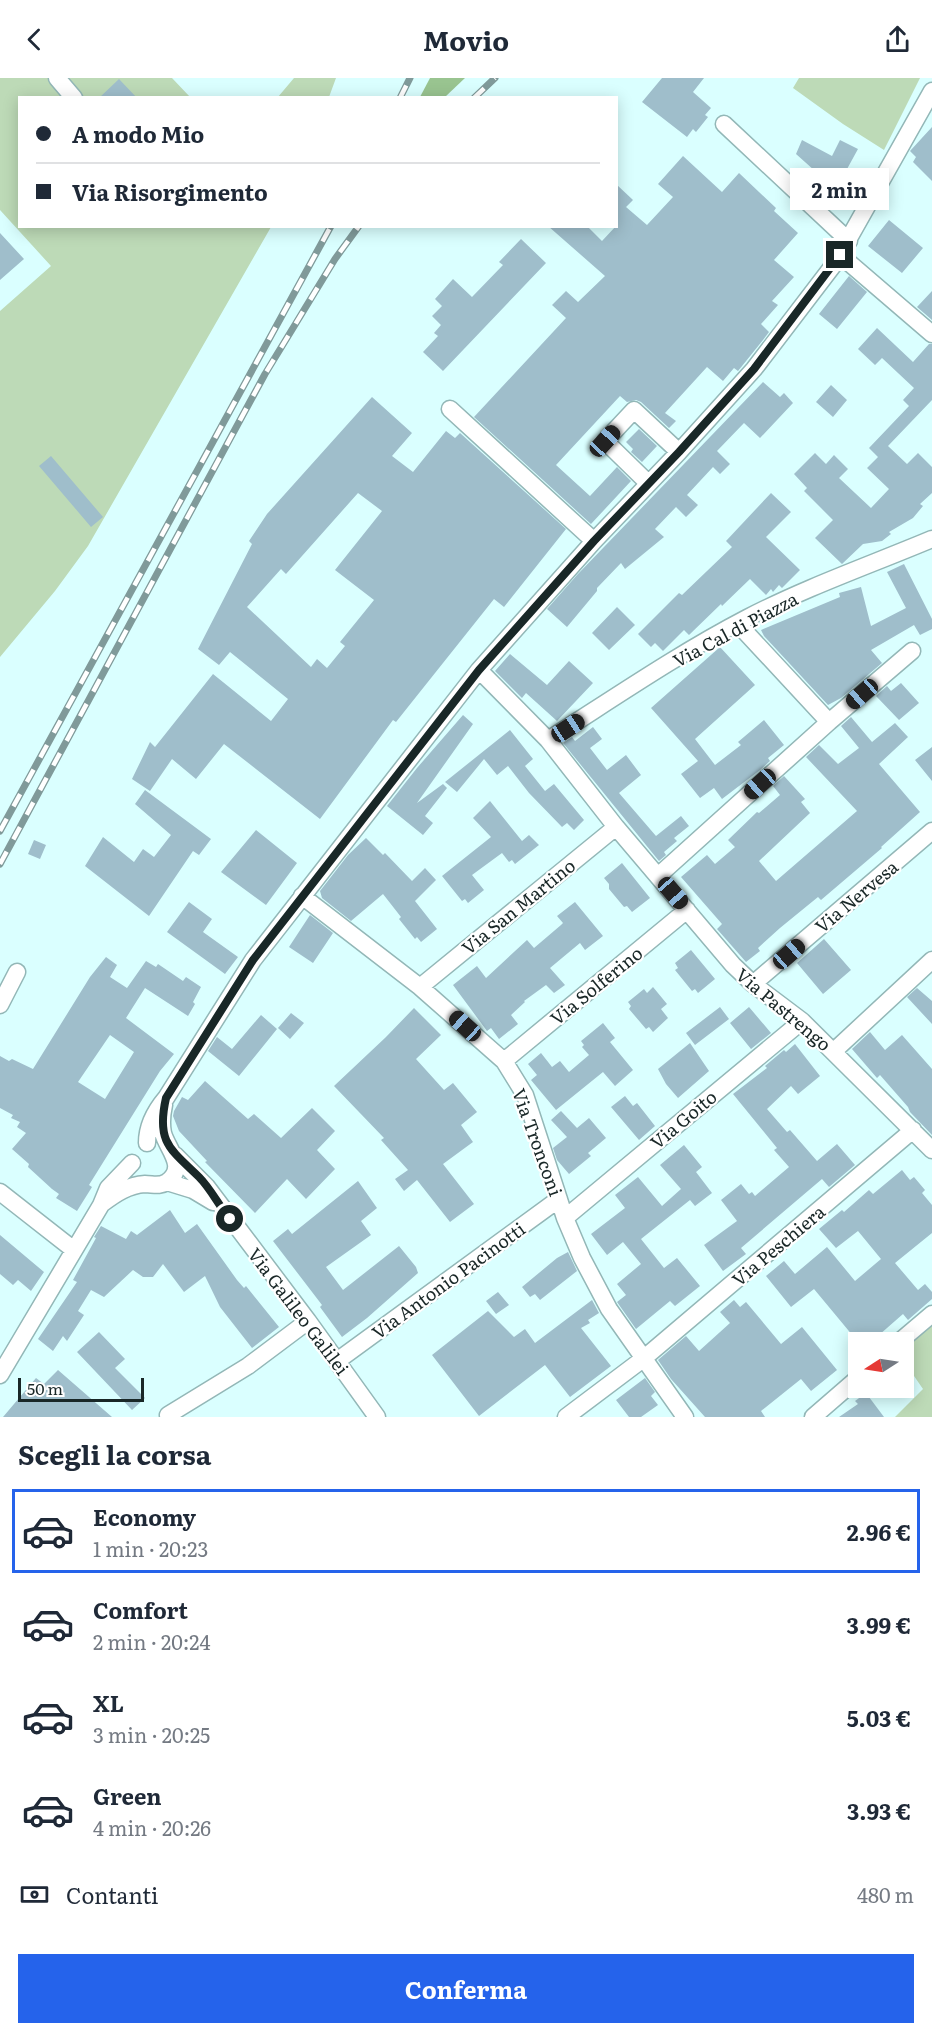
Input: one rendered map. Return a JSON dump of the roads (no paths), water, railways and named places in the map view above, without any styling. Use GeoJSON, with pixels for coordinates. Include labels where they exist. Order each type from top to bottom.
{"type":"FeatureCollection","features":[{"type":"Feature","properties":{"kind":"street"},"geometry":{"type":"LineString","coordinates":[[57,78],[73,96]]}},
{"type":"Feature","properties":{"kind":"street"},"geometry":{"type":"LineString","coordinates":[[147,1143],[147,1132],[152,1117],[253,960],[479,670],[594,541],[754,369],[844,248],[932,91]]}},
{"type":"Feature","properties":{"kind":"street"},"geometry":{"type":"LineString","coordinates":[[724,124],[844,248],[932,334]]}},
{"type":"Feature","properties":{"kind":"street"},"geometry":{"type":"LineString","coordinates":[[450,409],[594,541]]}},
{"type":"Feature","properties":{"kind":"street"},"geometry":{"type":"LineString","coordinates":[[648,483],[605,441],[634,410],[679,452]]}},
{"type":"Feature","properties":{"kind":"street","name":"Via Cal di Piazza"},"geometry":{"type":"LineString","coordinates":[[549,740],[686,652],[738,624],[840,576],[932,539]]}},
{"type":"Feature","properties":{"kind":"street"},"geometry":{"type":"LineString","coordinates":[[738,624],[829,722]]}},
{"type":"Feature","properties":{"kind":"street"},"geometry":{"type":"LineString","coordinates":[[658,876],[829,722],[912,651]]}},
{"type":"Feature","properties":{"kind":"street","name":"Via Pastrengo"},"geometry":{"type":"LineString","coordinates":[[479,670],[549,740],[616,827],[733,965],[753,984],[802,1021],[932,1150]]}},
{"type":"Feature","properties":{"kind":"street","name":"Via San Martino"},"geometry":{"type":"LineString","coordinates":[[420,987],[616,827]]}},
{"type":"Feature","properties":{"kind":"street","name":"Via Nervesa"},"geometry":{"type":"LineString","coordinates":[[753,984],[932,831]]}},
{"type":"Feature","properties":{"kind":"street","name":"Via Tronconi"},"geometry":{"type":"LineString","coordinates":[[302,896],[420,987],[504,1060],[525,1095],[565,1218],[582,1258],[609,1309],[685,1417]]}},
{"type":"Feature","properties":{"kind":"street","name":"Via Solferino"},"geometry":{"type":"LineString","coordinates":[[504,1060],[687,910]]}},
{"type":"Feature","properties":{"kind":"street"},"geometry":{"type":"LineString","coordinates":[[834,1051],[932,960]]}},
{"type":"Feature","properties":{"kind":"street"},"geometry":{"type":"LineString","coordinates":[[0,1005],[17,972]]}},
{"type":"Feature","properties":{"kind":"street","name":"Via Goito"},"geometry":{"type":"LineString","coordinates":[[565,1218],[802,1021]]}},
{"type":"Feature","properties":{"kind":"street"},"geometry":{"type":"LineString","coordinates":[[101,1205],[123,1190],[167,1182],[176,1170],[162,1124],[166,1098]]}},
{"type":"Feature","properties":{"kind":"street","name":"Via Peschiera"},"geometry":{"type":"LineString","coordinates":[[566,1417],[643,1359],[913,1130]]}},
{"type":"Feature","properties":{"kind":"street"},"geometry":{"type":"LineString","coordinates":[[0,1375],[101,1205],[108,1188],[132,1163],[136,1150],[154,1141],[171,1150]]}},
{"type":"Feature","properties":{"kind":"street","name":"Via Galileo Galilei"},"geometry":{"type":"LineString","coordinates":[[171,1150],[200,1178],[377,1417]]}},
{"type":"Feature","properties":{"kind":"street"},"geometry":{"type":"LineString","coordinates":[[132,1163],[136,1176],[146,1184]]}},
{"type":"Feature","properties":{"kind":"street","name":"Via Galileo Galilei"},"geometry":{"type":"LineString","coordinates":[[167,1182],[193,1190],[220,1206]]}},
{"type":"Feature","properties":{"kind":"street"},"geometry":{"type":"LineString","coordinates":[[0,1192],[74,1250]]}},
{"type":"Feature","properties":{"kind":"street","name":"Via Antonio Pacinotti"},"geometry":{"type":"LineString","coordinates":[[336,1361],[559,1199]]}},
{"type":"Feature","properties":{"kind":"street"},"geometry":{"type":"LineString","coordinates":[[911,1332],[932,1314]]}},
{"type":"Feature","properties":{"kind":"street"},"geometry":{"type":"LineString","coordinates":[[167,1416],[248,1366],[308,1321]]}},
{"type":"Feature","properties":{"kind":"street"},"geometry":{"type":"LineString","coordinates":[[813,1417],[848,1387]]}},
{"type":"Feature","properties":{"kind":"railway"},"geometry":{"type":"LineString","coordinates":[[401,96],[410,78]]}},
{"type":"Feature","properties":{"kind":"railway"},"geometry":{"type":"LineString","coordinates":[[476,96],[495,78]]}},
{"type":"Feature","properties":{"kind":"railway"},"geometry":{"type":"LineString","coordinates":[[0,831],[330,228]]}},
{"type":"Feature","properties":{"kind":"railway"},"geometry":{"type":"LineString","coordinates":[[0,864],[265,374],[335,259],[358,228]]}}]}
